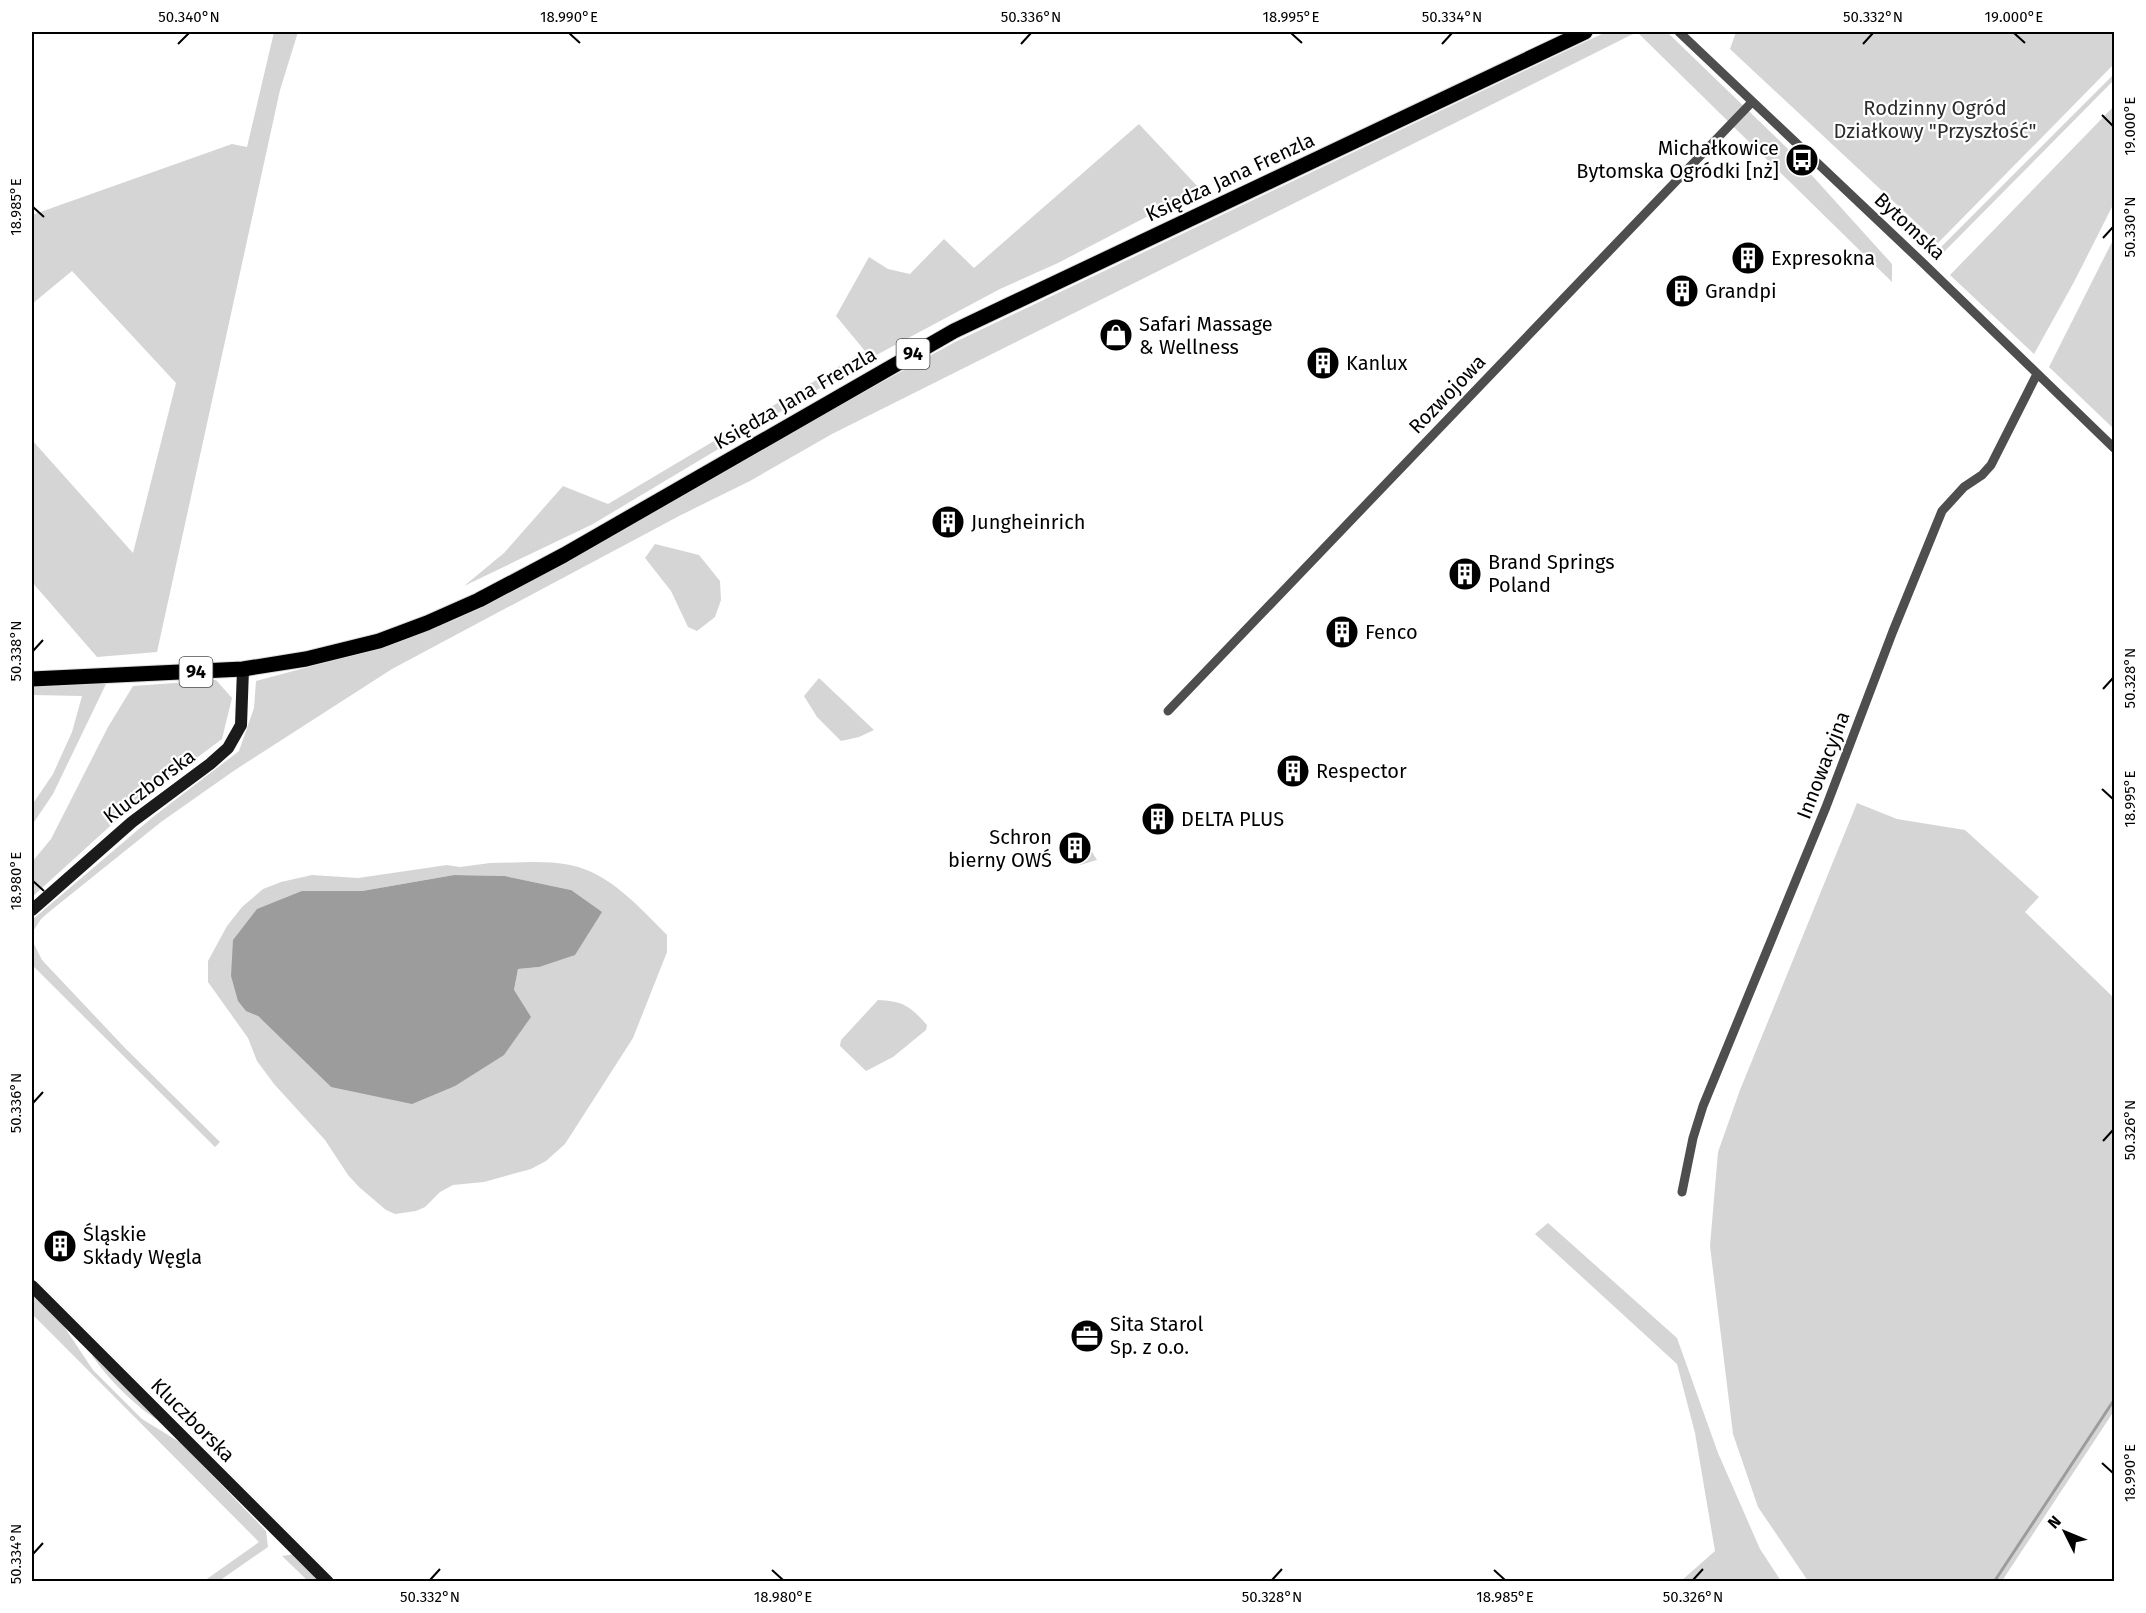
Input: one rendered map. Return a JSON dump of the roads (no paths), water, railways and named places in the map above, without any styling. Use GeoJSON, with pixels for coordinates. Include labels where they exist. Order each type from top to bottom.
{"type":"FeatureCollection","features":[{"type":"Feature","properties":{"kind":"main road","name":"Księdza Jana Frenzla"},"geometry":{"type":"LineString","coordinates":[[32,679],[243,669],[306,659],[379,641],[427,623],[479,600],[564,555],[954,331],[1585,32]]}},
{"type":"Feature","properties":{"kind":"street","name":"Bytomska"},"geometry":{"type":"LineString","coordinates":[[1679,32],[2115,448]]}},
{"type":"Feature","properties":{"kind":"street","name":"Rozwojowa"},"geometry":{"type":"LineString","coordinates":[[1168,711],[1752,102]]}},
{"type":"Feature","properties":{"kind":"street","name":"Innowacyjna"},"geometry":{"type":"LineString","coordinates":[[1682,1192],[1688,1159],[1703,1106],[1826,807],[1893,631],[1942,511],[1964,487],[1982,475],[1991,465],[2037,374]]}},
{"type":"Feature","properties":{"kind":"street","name":"Kluczborska"},"geometry":{"type":"LineString","coordinates":[[32,910],[132,822],[228,748],[241,725],[243,669]]}},
{"type":"Feature","properties":{"kind":"street","name":"Kluczborska"},"geometry":{"type":"LineString","coordinates":[[32,1286],[328,1581]]}},
{"type":"Feature","properties":{"kind":"waterway"},"geometry":{"type":"LineString","coordinates":[[1994,1582],[2114,1400]]}},
{"type":"Feature","properties":{"kind":"place","name":"Michałkowice Bytomska Ogródki [nż]"},"geometry":{"type":"Point","coordinates":[1802,160]}},
{"type":"Feature","properties":{"kind":"place","name":"Expresokna"},"geometry":{"type":"Point","coordinates":[1748,258]}},
{"type":"Feature","properties":{"kind":"place","name":"Grandpi"},"geometry":{"type":"Point","coordinates":[1682,291]}},
{"type":"Feature","properties":{"kind":"place","name":"Safari Massage & Wellness"},"geometry":{"type":"Point","coordinates":[1116,335]}},
{"type":"Feature","properties":{"kind":"place","name":"Kanlux"},"geometry":{"type":"Point","coordinates":[1323,363]}},
{"type":"Feature","properties":{"kind":"place","name":"Jungheinrich"},"geometry":{"type":"Point","coordinates":[948,522]}},
{"type":"Feature","properties":{"kind":"place","name":"Brand Springs Poland"},"geometry":{"type":"Point","coordinates":[1465,574]}},
{"type":"Feature","properties":{"kind":"place","name":"Fenco"},"geometry":{"type":"Point","coordinates":[1342,632]}},
{"type":"Feature","properties":{"kind":"place","name":"Respector"},"geometry":{"type":"Point","coordinates":[1293,771]}},
{"type":"Feature","properties":{"kind":"place","name":"DELTA PLUS"},"geometry":{"type":"Point","coordinates":[1158,819]}},
{"type":"Feature","properties":{"kind":"place","name":"Schron bierny OWŚ"},"geometry":{"type":"Point","coordinates":[1075,848]}},
{"type":"Feature","properties":{"kind":"place","name":"Śląskie Składy Węgla"},"geometry":{"type":"Point","coordinates":[60,1246]}},
{"type":"Feature","properties":{"kind":"place","name":"Sita Starol Sp. z o.o."},"geometry":{"type":"Point","coordinates":[1087,1336]}},
{"type":"Feature","properties":{"kind":"park label","name":"Rodzinny Ogród Działkowy \"Przyszłość\""},"geometry":{"type":"Point","coordinates":[1935,120]}}]}
